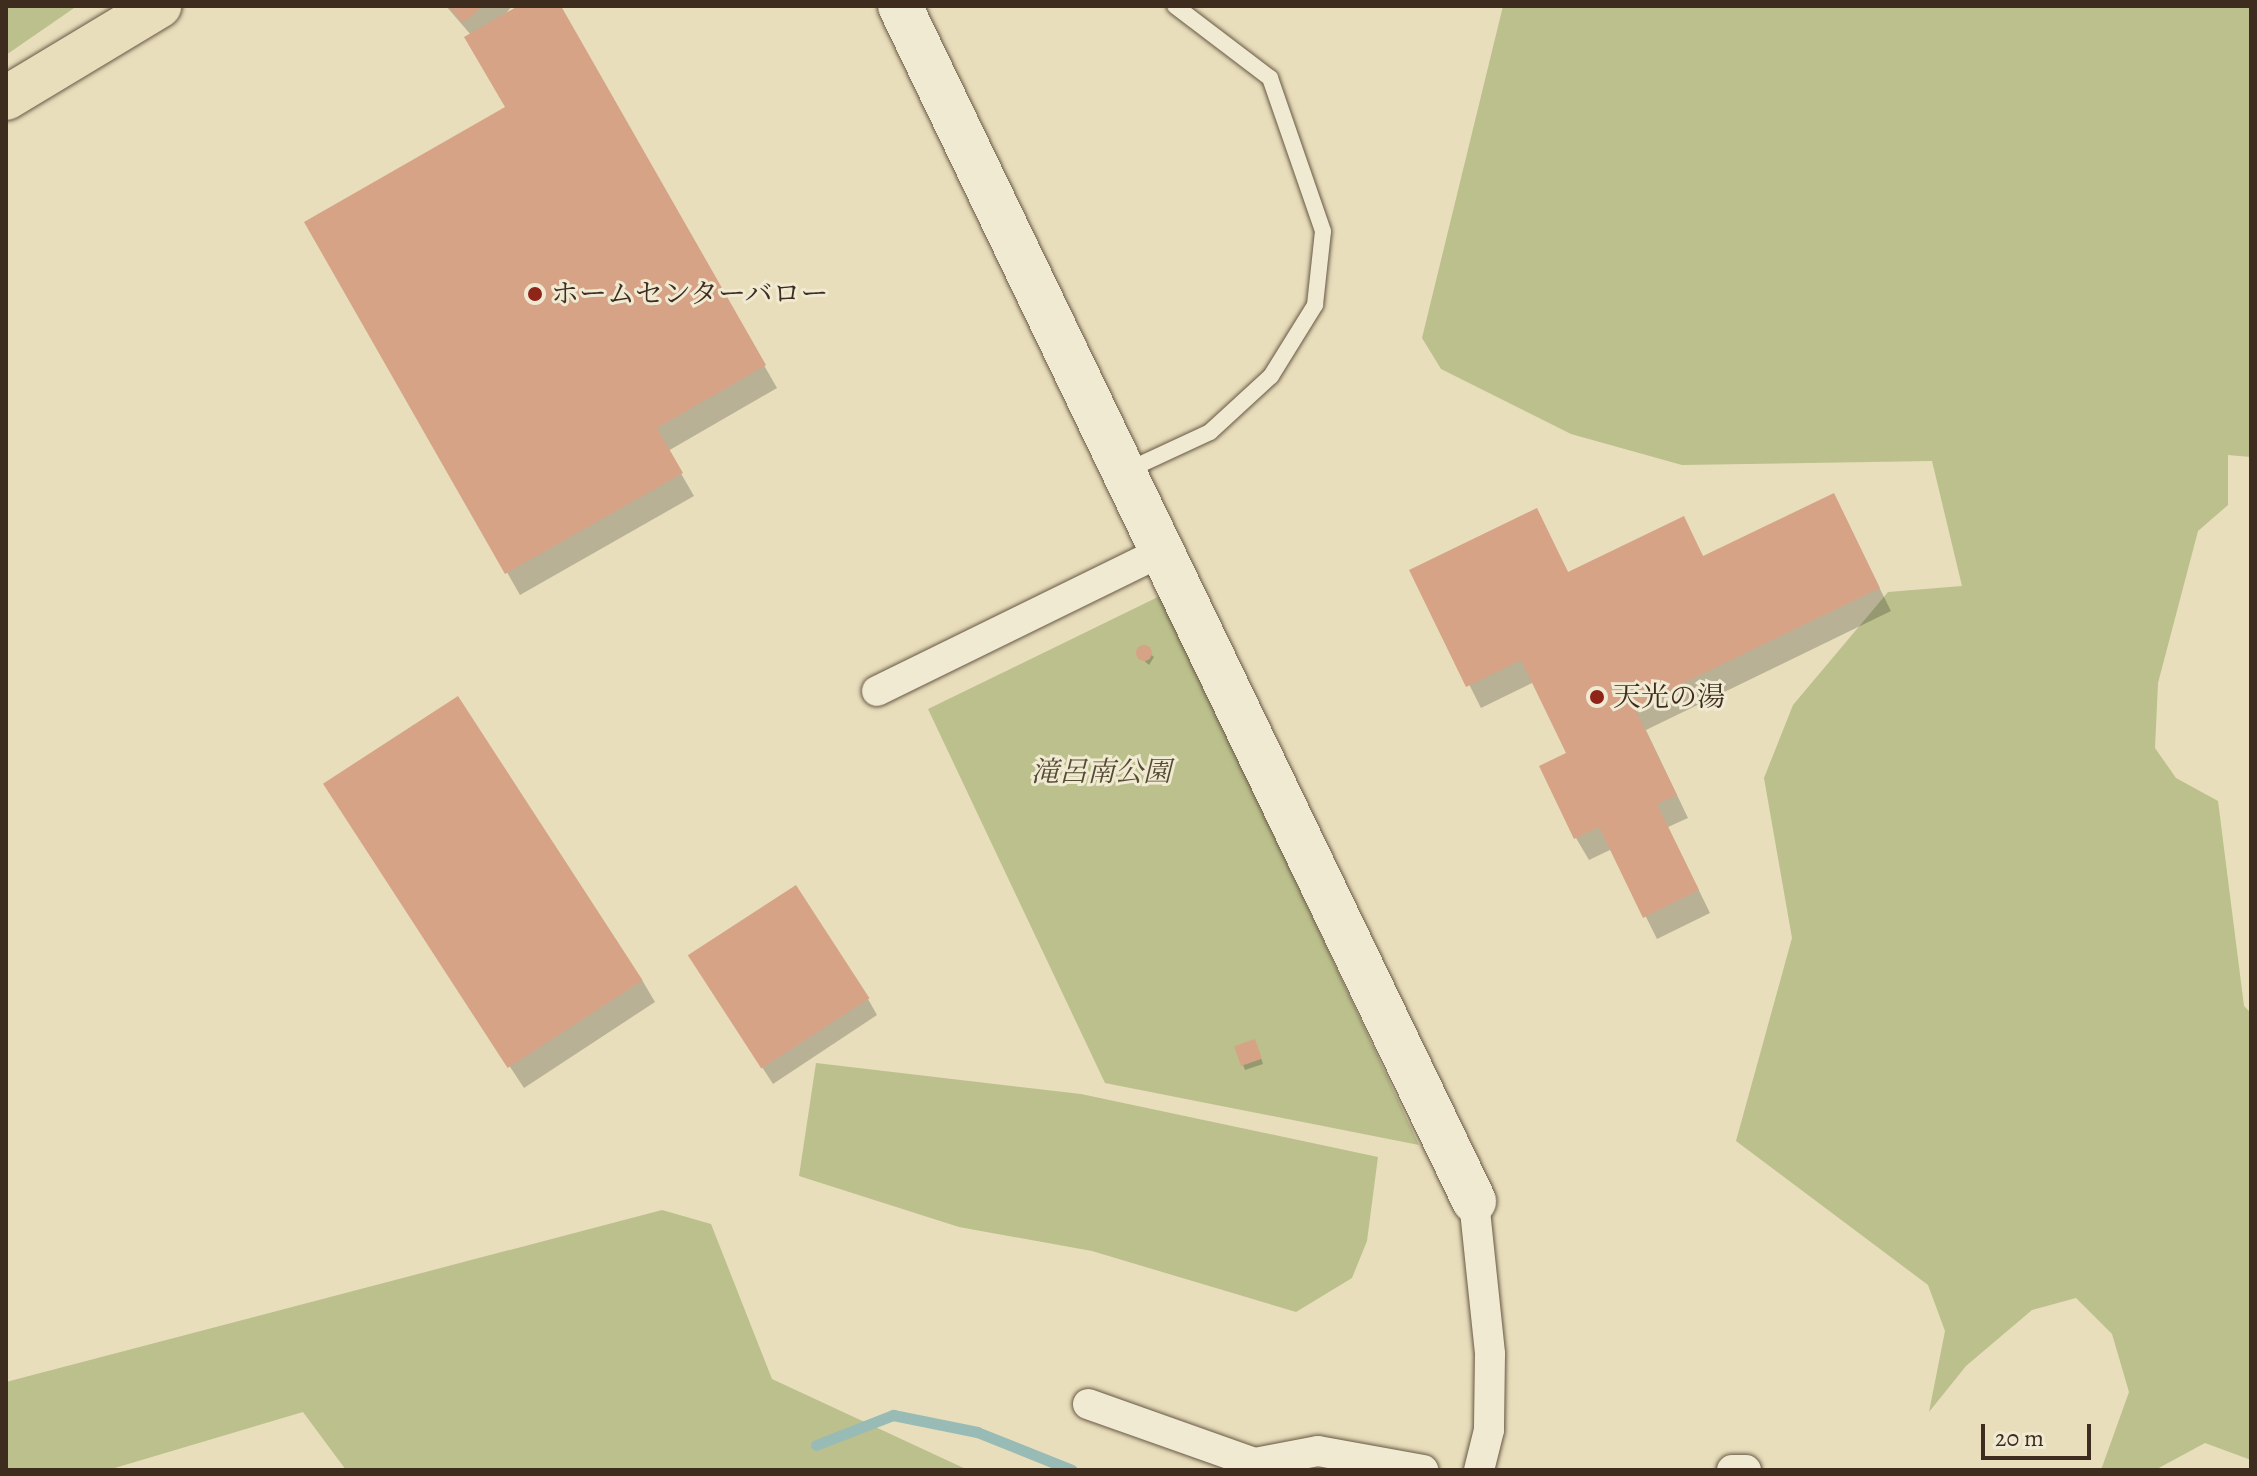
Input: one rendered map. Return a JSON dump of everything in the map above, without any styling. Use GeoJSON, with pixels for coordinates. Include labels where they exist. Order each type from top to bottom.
{"type":"FeatureCollection","features":[{"type":"Feature","properties":{"kind":"highway"},"geometry":{"type":"LineString","coordinates":[[6,98],[159,6]]}},
{"type":"Feature","properties":{"kind":"street"},"geometry":{"type":"LineString","coordinates":[[900,6],[1474,1201],[1490,1354],[1489,1430],[1479,1470]]}},
{"type":"Feature","properties":{"kind":"street"},"geometry":{"type":"LineString","coordinates":[[877,691],[1161,552]]}},
{"type":"Feature","properties":{"kind":"street"},"geometry":{"type":"LineString","coordinates":[[1088,1404],[1255,1463],[1318,1451],[1423,1470]]}},
{"type":"Feature","properties":{"kind":"street"},"geometry":{"type":"LineString","coordinates":[[1732,1470],[1746,1470]]}},
{"type":"Feature","properties":{"kind":"lane"},"geometry":{"type":"LineString","coordinates":[[1123,473],[1210,432],[1271,376],[1315,305],[1322,246],[1323,231],[1270,78],[1175,6]]}},
{"type":"Feature","properties":{"kind":"green space"},"geometry":{"type":"Polygon","coordinates":[[[6,6],[77,6],[6,55],[6,6]]]}},
{"type":"Feature","properties":{"kind":"green space"},"geometry":{"type":"Polygon","coordinates":[[[1503,6],[2251,6],[2251,457],[2228,455],[2228,505],[2198,531],[2158,683],[2155,748],[2176,778],[2218,801],[2244,1006],[2251,1013],[2251,1460],[2205,1443],[2155,1470],[2101,1470],[2129,1392],[2112,1334],[2076,1298],[2032,1310],[1966,1366],[1929,1412],[1945,1331],[1928,1285],[1736,1141],[1792,938],[1764,778],[1793,705],[1888,592],[1962,586],[1932,461],[1682,465],[1571,434],[1441,369],[1422,338],[1503,6]]]}},
{"type":"Feature","properties":{"kind":"green space","name":"滝呂南公園"},"geometry":{"type":"Polygon","coordinates":[[[1162,595],[1419,1145],[1105,1083],[928,709],[1162,595]]]}},
{"type":"Feature","properties":{"kind":"green space"},"geometry":{"type":"Polygon","coordinates":[[[816,1063],[1081,1094],[1378,1157],[1367,1241],[1352,1278],[1296,1312],[1092,1251],[959,1227],[799,1176],[816,1063]]]}},
{"type":"Feature","properties":{"kind":"green space"},"geometry":{"type":"Polygon","coordinates":[[[662,1210],[711,1224],[772,1379],[968,1470],[346,1470],[303,1412],[108,1470],[6,1470],[6,1382],[662,1210]]]}},
{"type":"Feature","properties":{"kind":"building"},"geometry":{"type":"Polygon","coordinates":[[[448,6],[483,6],[463,23],[448,6]]]}},
{"type":"Feature","properties":{"kind":"building","name":"ホームセンターバロー"},"geometry":{"type":"Polygon","coordinates":[[[518,6],[561,6],[766,365],[657,428],[683,473],[505,574],[304,222],[505,107],[464,37],[518,6]]]}},
{"type":"Feature","properties":{"kind":"building","name":"天光の湯"},"geometry":{"type":"Polygon","coordinates":[[[1834,493],[1880,588],[1634,707],[1677,795],[1657,804],[1699,890],[1643,918],[1599,827],[1574,839],[1539,766],[1566,753],[1521,660],[1466,687],[1409,570],[1537,508],[1568,572],[1684,516],[1703,556],[1834,493]]]}},
{"type":"Feature","properties":{"kind":"building"},"geometry":{"type":"Polygon","coordinates":[[[1141,645],[1147,645],[1152,653],[1150,659],[1141,661],[1136,656],[1136,650],[1141,645]]]}},
{"type":"Feature","properties":{"kind":"building"},"geometry":{"type":"Polygon","coordinates":[[[458,696],[643,980],[508,1068],[323,784],[458,696]]]}},
{"type":"Feature","properties":{"kind":"building"},"geometry":{"type":"Polygon","coordinates":[[[796,885],[870,998],[761,1068],[688,955],[796,885]]]}},
{"type":"Feature","properties":{"kind":"building"},"geometry":{"type":"Polygon","coordinates":[[[1255,1039],[1262,1059],[1241,1066],[1234,1046],[1255,1039]]]}},
{"type":"Feature","properties":{"kind":"waterway"},"geometry":{"type":"LineString","coordinates":[[816,1445],[893,1415],[977,1432],[1072,1470]]}},
{"type":"Feature","properties":{"kind":"place","name":"ホームセンターバロー"},"geometry":{"type":"Point","coordinates":[535,294]}},
{"type":"Feature","properties":{"kind":"place","name":"天光の湯"},"geometry":{"type":"Point","coordinates":[1597,697]}}]}
